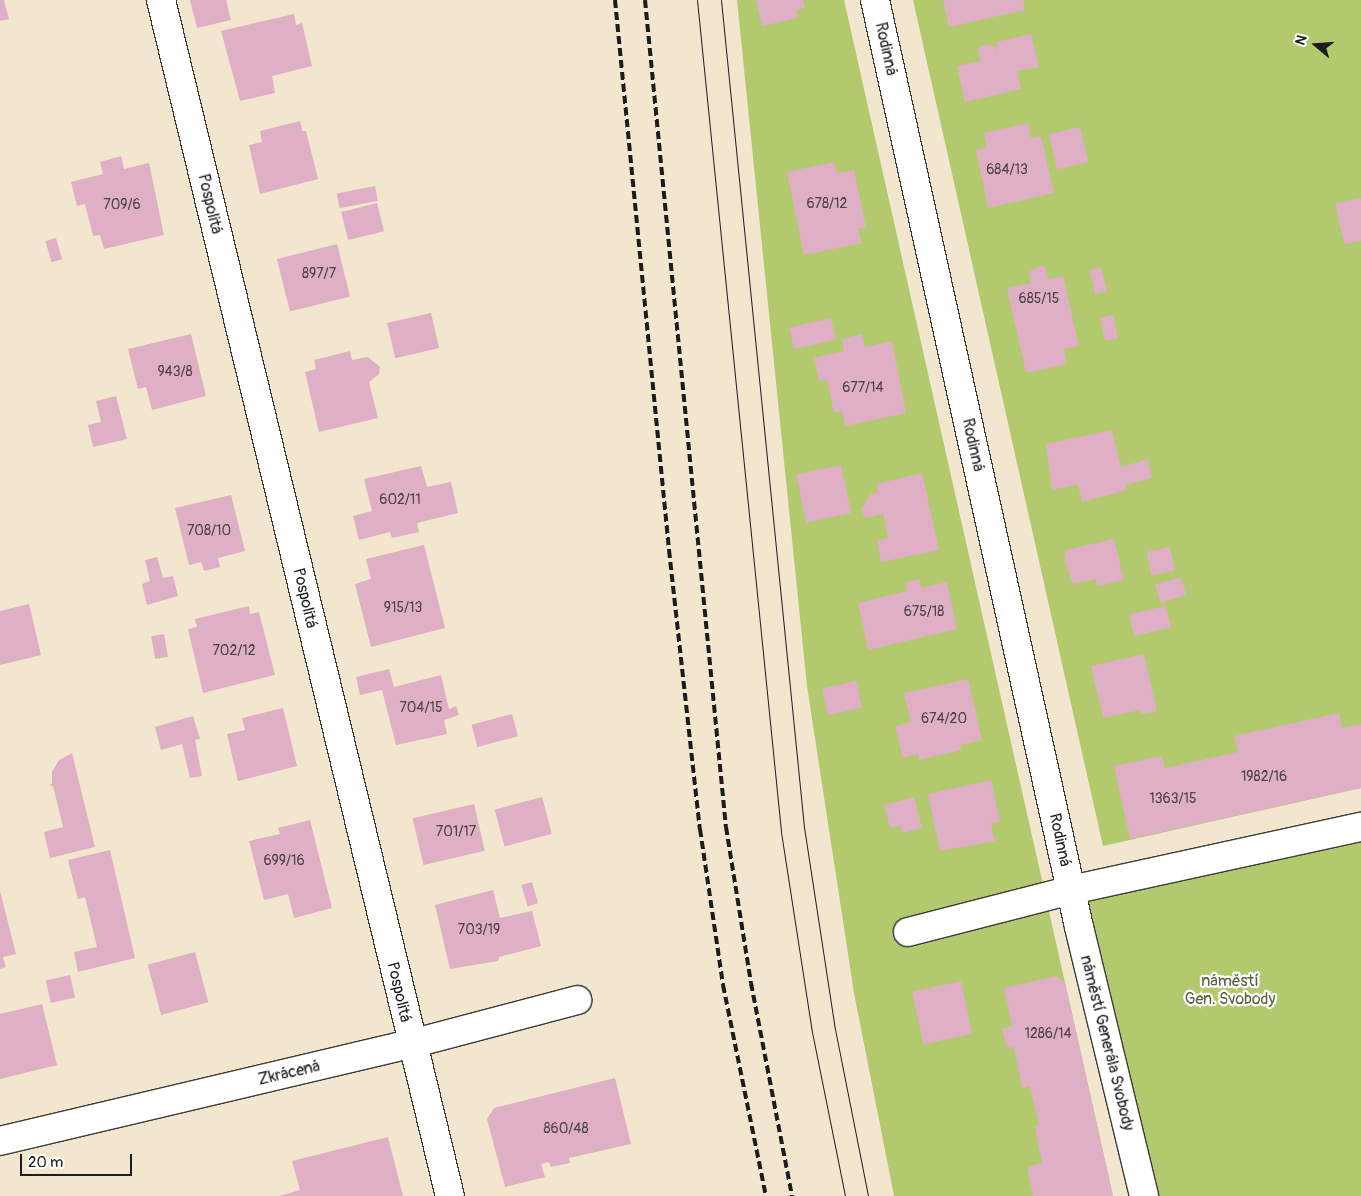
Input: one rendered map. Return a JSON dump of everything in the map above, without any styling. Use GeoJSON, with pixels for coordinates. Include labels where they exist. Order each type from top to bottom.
{"type":"FeatureCollection","features":[{"type":"Feature","properties":{"kind":"street","name":"Pospolitá"},"geometry":{"type":"LineString","coordinates":[[161,0],[411,1044],[450,1196]]}},
{"type":"Feature","properties":{"kind":"street","name":"Rodinná"},"geometry":{"type":"LineString","coordinates":[[875,0],[1071,890]]}},
{"type":"Feature","properties":{"kind":"street"},"geometry":{"type":"LineString","coordinates":[[908,932],[1071,890],[1361,827]]}},
{"type":"Feature","properties":{"kind":"street","name":"náměstí Generála Svobody"},"geometry":{"type":"LineString","coordinates":[[1071,890],[1144,1196]]}},
{"type":"Feature","properties":{"kind":"street","name":"Zkrácená"},"geometry":{"type":"LineString","coordinates":[[0,1142],[411,1044],[577,1000]]}},
{"type":"Feature","properties":{"kind":"green space"},"geometry":{"type":"Polygon","coordinates":[[[737,0],[844,0],[1113,1196],[894,1196],[854,993],[807,686],[737,0]]]}},
{"type":"Feature","properties":{"kind":"green space"},"geometry":{"type":"Polygon","coordinates":[[[913,0],[1361,0],[1361,788],[1103,846],[913,0]]]}},
{"type":"Feature","properties":{"kind":"green space","name":"náměstí Gen. Svobody"},"geometry":{"type":"Polygon","coordinates":[[[1361,827],[1361,1196],[1144,1196],[1071,890],[1361,827]]]}},
{"type":"Feature","properties":{"kind":"building"},"geometry":{"type":"Polygon","coordinates":[[[0,0],[4,0],[9,19],[0,21],[0,0]]]}},
{"type":"Feature","properties":{"kind":"building"},"geometry":{"type":"Polygon","coordinates":[[[190,0],[226,0],[231,20],[197,28],[190,0]]]}},
{"type":"Feature","properties":{"kind":"building"},"geometry":{"type":"Polygon","coordinates":[[[756,0],[803,0],[805,8],[796,10],[798,18],[762,26],[756,0]]]}},
{"type":"Feature","properties":{"kind":"building"},"geometry":{"type":"Polygon","coordinates":[[[943,0],[1023,0],[1025,10],[949,27],[943,0]]]}},
{"type":"Feature","properties":{"kind":"building"},"geometry":{"type":"Polygon","coordinates":[[[294,14],[296,25],[302,23],[312,66],[272,76],[275,93],[240,101],[221,31],[294,14]]]}},
{"type":"Feature","properties":{"kind":"building"},"geometry":{"type":"Polygon","coordinates":[[[1031,34],[1039,67],[1017,71],[1021,89],[965,102],[957,66],[981,61],[978,49],[982,45],[995,46],[998,55],[996,42],[1031,34]]]}},
{"type":"Feature","properties":{"kind":"building"},"geometry":{"type":"Polygon","coordinates":[[[300,121],[302,131],[306,131],[318,179],[260,194],[249,145],[262,142],[260,131],[300,121]]]}},
{"type":"Feature","properties":{"kind":"building"},"geometry":{"type":"Polygon","coordinates":[[[1028,123],[1031,138],[1041,136],[1054,193],[988,208],[976,150],[987,147],[984,133],[1028,123]]]}},
{"type":"Feature","properties":{"kind":"building"},"geometry":{"type":"Polygon","coordinates":[[[1080,127],[1088,162],[1057,169],[1049,134],[1080,127]]]}},
{"type":"Feature","properties":{"kind":"building"},"geometry":{"type":"Polygon","coordinates":[[[121,156],[124,169],[149,163],[164,235],[104,249],[100,235],[93,236],[85,204],[77,206],[71,182],[103,174],[100,162],[121,156]]]}},
{"type":"Feature","properties":{"kind":"building"},"geometry":{"type":"Polygon","coordinates":[[[834,162],[837,173],[854,170],[866,227],[858,229],[862,243],[804,255],[787,172],[834,162]]]}},
{"type":"Feature","properties":{"kind":"building"},"geometry":{"type":"Polygon","coordinates":[[[375,186],[378,201],[340,208],[337,193],[375,186]]]}},
{"type":"Feature","properties":{"kind":"building"},"geometry":{"type":"Polygon","coordinates":[[[1361,198],[1361,241],[1344,244],[1335,203],[1361,198]]]}},
{"type":"Feature","properties":{"kind":"building"},"geometry":{"type":"Polygon","coordinates":[[[377,203],[384,231],[348,240],[341,212],[377,203]]]}},
{"type":"Feature","properties":{"kind":"building"},"geometry":{"type":"Polygon","coordinates":[[[56,238],[62,259],[51,262],[45,241],[56,238]]]}},
{"type":"Feature","properties":{"kind":"building"},"geometry":{"type":"Polygon","coordinates":[[[337,244],[350,296],[290,311],[277,259],[337,244]]]}},
{"type":"Feature","properties":{"kind":"building"},"geometry":{"type":"Polygon","coordinates":[[[1041,265],[1046,268],[1048,279],[1063,276],[1079,346],[1064,349],[1066,360],[1063,365],[1026,373],[1007,288],[1031,283],[1029,272],[1041,265]]]}},
{"type":"Feature","properties":{"kind":"building"},"geometry":{"type":"Polygon","coordinates":[[[1101,267],[1107,291],[1095,294],[1089,270],[1101,267]]]}},
{"type":"Feature","properties":{"kind":"building"},"geometry":{"type":"Polygon","coordinates":[[[431,313],[439,348],[395,358],[387,323],[431,313]]]}},
{"type":"Feature","properties":{"kind":"building"},"geometry":{"type":"Polygon","coordinates":[[[1113,315],[1118,338],[1105,341],[1100,318],[1113,315]]]}},
{"type":"Feature","properties":{"kind":"building"},"geometry":{"type":"Polygon","coordinates":[[[831,318],[836,339],[794,349],[789,328],[831,318]]]}},
{"type":"Feature","properties":{"kind":"building"},"geometry":{"type":"Polygon","coordinates":[[[191,334],[206,396],[152,410],[146,387],[138,389],[128,349],[191,334]]]}},
{"type":"Feature","properties":{"kind":"building"},"geometry":{"type":"Polygon","coordinates":[[[862,334],[865,347],[892,341],[906,413],[845,426],[842,411],[834,413],[827,380],[819,381],[814,358],[844,351],[842,339],[862,334]]]}},
{"type":"Feature","properties":{"kind":"building"},"geometry":{"type":"Polygon","coordinates":[[[350,351],[352,360],[368,357],[380,367],[379,374],[369,382],[378,418],[319,432],[305,372],[316,369],[314,360],[350,351]]]}},
{"type":"Feature","properties":{"kind":"building"},"geometry":{"type":"Polygon","coordinates":[[[116,396],[127,439],[93,447],[88,425],[101,422],[96,401],[116,396]]]}},
{"type":"Feature","properties":{"kind":"building"},"geometry":{"type":"Polygon","coordinates":[[[1112,430],[1121,467],[1148,459],[1152,478],[1125,485],[1127,490],[1082,502],[1078,484],[1052,490],[1046,444],[1112,430]]]}},
{"type":"Feature","properties":{"kind":"building"},"geometry":{"type":"Polygon","coordinates":[[[841,465],[851,513],[806,522],[796,475],[841,465]]]}},
{"type":"Feature","properties":{"kind":"building"},"geometry":{"type":"Polygon","coordinates":[[[421,466],[427,487],[451,482],[458,513],[417,523],[419,532],[392,538],[390,532],[359,540],[353,516],[372,511],[364,479],[421,466]]]}},
{"type":"Feature","properties":{"kind":"building"},"geometry":{"type":"Polygon","coordinates":[[[922,473],[939,550],[881,562],[877,541],[888,538],[883,514],[865,518],[861,509],[871,494],[878,492],[876,484],[922,473]]]}},
{"type":"Feature","properties":{"kind":"building"},"geometry":{"type":"Polygon","coordinates":[[[231,495],[245,551],[218,558],[220,567],[204,571],[201,562],[189,565],[175,508],[231,495]]]}},
{"type":"Feature","properties":{"kind":"building"},"geometry":{"type":"Polygon","coordinates":[[[1114,539],[1124,580],[1097,586],[1096,579],[1073,584],[1065,562],[1065,550],[1114,539]]]}},
{"type":"Feature","properties":{"kind":"building"},"geometry":{"type":"Polygon","coordinates":[[[424,545],[445,628],[371,647],[355,584],[371,579],[366,559],[424,545]]]}},
{"type":"Feature","properties":{"kind":"building"},"geometry":{"type":"Polygon","coordinates":[[[1170,547],[1175,570],[1152,575],[1147,552],[1170,547]]]}},
{"type":"Feature","properties":{"kind":"building"},"geometry":{"type":"Polygon","coordinates":[[[157,557],[163,578],[173,576],[178,596],[147,605],[142,584],[150,581],[145,560],[157,557]]]}},
{"type":"Feature","properties":{"kind":"building"},"geometry":{"type":"Polygon","coordinates":[[[1181,577],[1186,595],[1160,603],[1155,584],[1181,577]]]}},
{"type":"Feature","properties":{"kind":"building"},"geometry":{"type":"Polygon","coordinates":[[[920,579],[921,588],[947,582],[957,629],[868,650],[858,603],[907,591],[905,582],[920,579]]]}},
{"type":"Feature","properties":{"kind":"building"},"geometry":{"type":"Polygon","coordinates":[[[29,604],[41,655],[0,665],[0,611],[29,604]]]}},
{"type":"Feature","properties":{"kind":"building"},"geometry":{"type":"Polygon","coordinates":[[[249,606],[250,614],[259,612],[275,675],[203,693],[188,629],[197,627],[195,619],[249,606]]]}},
{"type":"Feature","properties":{"kind":"building"},"geometry":{"type":"Polygon","coordinates":[[[1166,606],[1171,627],[1134,636],[1129,615],[1166,606]]]}},
{"type":"Feature","properties":{"kind":"building"},"geometry":{"type":"Polygon","coordinates":[[[164,634],[168,657],[155,659],[151,636],[164,634]]]}},
{"type":"Feature","properties":{"kind":"building"},"geometry":{"type":"Polygon","coordinates":[[[1144,654],[1157,711],[1141,714],[1140,710],[1103,718],[1091,666],[1144,654]]]}},
{"type":"Feature","properties":{"kind":"building"},"geometry":{"type":"Polygon","coordinates":[[[389,669],[394,687],[441,675],[449,709],[456,706],[459,715],[444,720],[447,734],[396,745],[382,690],[360,695],[356,677],[389,669]]]}},
{"type":"Feature","properties":{"kind":"building"},"geometry":{"type":"Polygon","coordinates":[[[968,679],[982,740],[960,745],[961,750],[919,760],[918,754],[903,758],[895,726],[911,722],[904,693],[968,679]]]}},
{"type":"Feature","properties":{"kind":"building"},"geometry":{"type":"Polygon","coordinates":[[[856,681],[862,707],[828,715],[822,689],[856,681]]]}},
{"type":"Feature","properties":{"kind":"building"},"geometry":{"type":"Polygon","coordinates":[[[283,708],[297,766],[238,781],[227,734],[245,730],[242,718],[283,708]]]}},
{"type":"Feature","properties":{"kind":"building"},"geometry":{"type":"Polygon","coordinates":[[[1339,713],[1342,728],[1361,724],[1361,788],[1130,839],[1114,766],[1162,756],[1165,768],[1238,752],[1234,736],[1339,713]]]}},
{"type":"Feature","properties":{"kind":"building"},"geometry":{"type":"Polygon","coordinates":[[[512,714],[518,736],[477,747],[471,725],[512,714]]]}},
{"type":"Feature","properties":{"kind":"building"},"geometry":{"type":"Polygon","coordinates":[[[193,716],[200,739],[195,740],[202,776],[190,778],[182,744],[161,750],[155,727],[193,716]]]}},
{"type":"Feature","properties":{"kind":"building"},"geometry":{"type":"Polygon","coordinates":[[[72,753],[95,847],[50,858],[44,832],[63,827],[53,786],[49,785],[52,784],[52,772],[59,760],[72,753]]]}},
{"type":"Feature","properties":{"kind":"building"},"geometry":{"type":"Polygon","coordinates":[[[991,780],[1000,822],[991,824],[995,841],[940,851],[928,794],[991,780]]]}},
{"type":"Feature","properties":{"kind":"building"},"geometry":{"type":"Polygon","coordinates":[[[542,797],[552,834],[505,846],[495,810],[542,797]]]}},
{"type":"Feature","properties":{"kind":"building"},"geometry":{"type":"Polygon","coordinates":[[[914,797],[922,828],[902,833],[900,826],[890,828],[884,805],[914,797]]]}},
{"type":"Feature","properties":{"kind":"building"},"geometry":{"type":"Polygon","coordinates":[[[474,804],[485,851],[423,865],[413,818],[474,804]]]}},
{"type":"Feature","properties":{"kind":"building"},"geometry":{"type":"Polygon","coordinates":[[[310,820],[332,908],[294,918],[288,894],[264,900],[249,841],[280,834],[278,828],[310,820]]]}},
{"type":"Feature","properties":{"kind":"building"},"geometry":{"type":"Polygon","coordinates":[[[110,850],[135,958],[78,972],[74,952],[97,947],[85,897],[78,899],[68,860],[110,850]]]}},
{"type":"Feature","properties":{"kind":"building"},"geometry":{"type":"Polygon","coordinates":[[[532,882],[538,903],[527,906],[521,885],[532,882]]]}},
{"type":"Feature","properties":{"kind":"building"},"geometry":{"type":"Polygon","coordinates":[[[493,890],[500,918],[532,911],[541,946],[499,957],[498,961],[450,969],[435,905],[493,890]]]}},
{"type":"Feature","properties":{"kind":"building"},"geometry":{"type":"Polygon","coordinates":[[[0,891],[16,954],[3,957],[6,967],[0,969],[0,891]]]}},
{"type":"Feature","properties":{"kind":"building"},"geometry":{"type":"Polygon","coordinates":[[[195,952],[208,1002],[161,1015],[148,965],[195,952]]]}},
{"type":"Feature","properties":{"kind":"building"},"geometry":{"type":"Polygon","coordinates":[[[70,975],[75,997],[51,1003],[46,981],[70,975]]]}},
{"type":"Feature","properties":{"kind":"building"},"geometry":{"type":"Polygon","coordinates":[[[1056,976],[1065,982],[1113,1196],[1033,1196],[1027,1167],[1042,1163],[1035,1126],[1039,1125],[1030,1086],[1022,1088],[1014,1047],[1007,1048],[1002,1029],[1012,1026],[1004,988],[1056,976]]]}},
{"type":"Feature","properties":{"kind":"building"},"geometry":{"type":"Polygon","coordinates":[[[961,981],[972,1034],[923,1044],[912,991],[961,981]]]}},
{"type":"Feature","properties":{"kind":"building"},"geometry":{"type":"Polygon","coordinates":[[[42,1004],[57,1065],[0,1079],[0,1014],[42,1004]]]}},
{"type":"Feature","properties":{"kind":"building"},"geometry":{"type":"Polygon","coordinates":[[[615,1078],[631,1144],[569,1158],[570,1163],[551,1167],[549,1162],[541,1164],[545,1177],[505,1187],[487,1119],[494,1108],[615,1078]]]}},
{"type":"Feature","properties":{"kind":"building"},"geometry":{"type":"Polygon","coordinates":[[[388,1137],[403,1196],[280,1196],[300,1190],[292,1161],[388,1137]]]}},
{"type":"Feature","properties":{"kind":"tram line"},"geometry":{"type":"LineString","coordinates":[[697,0],[781,832],[812,1032],[845,1196]]}},
{"type":"Feature","properties":{"kind":"tram line"},"geometry":{"type":"LineString","coordinates":[[721,0],[804,827],[835,1029],[868,1196]]}},
{"type":"Feature","properties":{"kind":"railway"},"geometry":{"type":"LineString","coordinates":[[615,0],[669,550],[700,829],[723,985],[766,1196]]}},
{"type":"Feature","properties":{"kind":"railway"},"geometry":{"type":"LineString","coordinates":[[645,0],[726,827],[751,983],[792,1196]]}}]}
